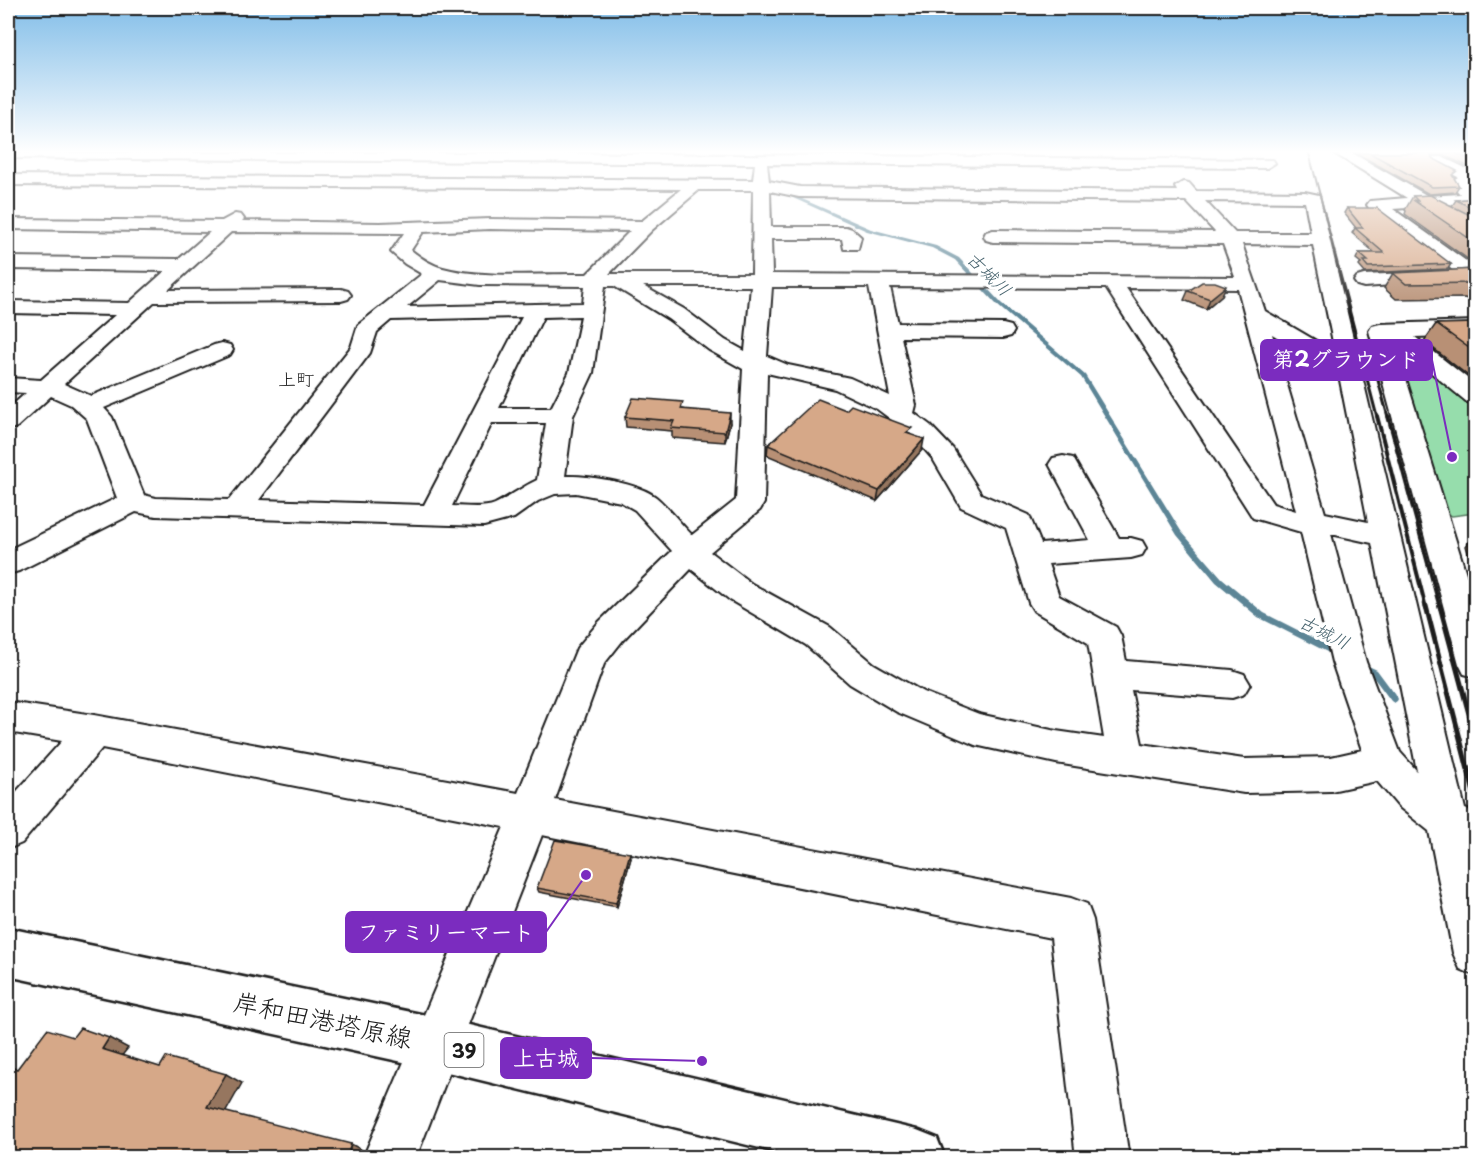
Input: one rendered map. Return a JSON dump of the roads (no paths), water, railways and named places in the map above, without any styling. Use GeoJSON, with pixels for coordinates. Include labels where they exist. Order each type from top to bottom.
{"type":"FeatureCollection","features":[{"type":"Feature","properties":{"kind":"main road","name":"岸和田港塔原線"},"geometry":{"type":"LineString","coordinates":[[8,952],[435,1043],[917,1158]]}},
{"type":"Feature","properties":{"kind":"street"},"geometry":{"type":"LineString","coordinates":[[8,422],[249,207]]}},
{"type":"Feature","properties":{"kind":"street"},"geometry":{"type":"LineString","coordinates":[[669,207],[646,226],[596,275],[676,314],[717,345],[755,363],[782,371],[842,382],[859,389],[921,430],[944,455],[971,500],[1020,522],[1045,603],[1104,636],[1126,758]]}},
{"type":"Feature","properties":{"kind":"street"},"geometry":{"type":"LineString","coordinates":[[389,1158],[530,814],[589,658],[611,631],[690,552],[750,502],[755,363],[762,279],[760,207]]}},
{"type":"Feature","properties":{"kind":"street"},"geometry":{"type":"LineString","coordinates":[[982,207],[993,236],[1017,281]]}},
{"type":"Feature","properties":{"kind":"street"},"geometry":{"type":"LineString","coordinates":[[1202,207],[1230,238],[1247,283],[1314,523],[1345,650],[1385,762],[1413,794],[1461,827]]}},
{"type":"Feature","properties":{"kind":"street"},"geometry":{"type":"LineString","coordinates":[[1313,207],[1314,224],[1385,536],[1461,827],[1476,953]]}},
{"type":"Feature","properties":{"kind":"street"},"geometry":{"type":"LineString","coordinates":[[1379,207],[1475,277]]}},
{"type":"Feature","properties":{"kind":"street"},"geometry":{"type":"LineString","coordinates":[[1434,207],[1476,231]]}},
{"type":"Feature","properties":{"kind":"street"},"geometry":{"type":"LineString","coordinates":[[380,228],[393,212]]}},
{"type":"Feature","properties":{"kind":"street"},"geometry":{"type":"LineString","coordinates":[[1211,217],[1234,217]]}},
{"type":"Feature","properties":{"kind":"street"},"geometry":{"type":"LineString","coordinates":[[8,224],[380,228],[490,224],[646,226]]}},
{"type":"Feature","properties":{"kind":"street"},"geometry":{"type":"LineString","coordinates":[[993,236],[1230,238],[1314,224]]}},
{"type":"Feature","properties":{"kind":"street"},"geometry":{"type":"LineString","coordinates":[[417,227],[401,252],[420,267],[435,274],[480,279],[1247,283]]}},
{"type":"Feature","properties":{"kind":"street"},"geometry":{"type":"LineString","coordinates":[[761,233],[846,233],[852,237],[852,245]]}},
{"type":"Feature","properties":{"kind":"street"},"geometry":{"type":"LineString","coordinates":[[1397,241],[1425,241]]}},
{"type":"Feature","properties":{"kind":"street"},"geometry":{"type":"LineString","coordinates":[[8,263],[184,265]]}},
{"type":"Feature","properties":{"kind":"street"},"geometry":{"type":"LineString","coordinates":[[238,508],[362,348],[366,330],[435,274]]}},
{"type":"Feature","properties":{"kind":"street"},"geometry":{"type":"LineString","coordinates":[[1364,281],[1475,277]]}},
{"type":"Feature","properties":{"kind":"street"},"geometry":{"type":"LineString","coordinates":[[550,485],[560,416],[581,373],[593,309],[607,279]]}},
{"type":"Feature","properties":{"kind":"street"},"geometry":{"type":"LineString","coordinates":[[878,280],[904,405],[901,415]]}},
{"type":"Feature","properties":{"kind":"street"},"geometry":{"type":"LineString","coordinates":[[1112,282],[1263,512],[1385,536]]}},
{"type":"Feature","properties":{"kind":"street"},"geometry":{"type":"LineString","coordinates":[[8,307],[341,295]]}},
{"type":"Feature","properties":{"kind":"street"},"geometry":{"type":"LineString","coordinates":[[387,314],[593,309]]}},
{"type":"Feature","properties":{"kind":"street"},"geometry":{"type":"LineString","coordinates":[[433,515],[536,310]]}},
{"type":"Feature","properties":{"kind":"street"},"geometry":{"type":"LineString","coordinates":[[1257,315],[1324,356],[1348,366]]}},
{"type":"Feature","properties":{"kind":"street"},"geometry":{"type":"LineString","coordinates":[[1476,328],[1380,331],[1471,636],[1476,664]]}},
{"type":"Feature","properties":{"kind":"street"},"geometry":{"type":"LineString","coordinates":[[888,330],[1004,331]]}},
{"type":"Feature","properties":{"kind":"street"},"geometry":{"type":"LineString","coordinates":[[1394,331],[1476,397]]}},
{"type":"Feature","properties":{"kind":"street"},"geometry":{"type":"LineString","coordinates":[[90,405],[222,350]]}},
{"type":"Feature","properties":{"kind":"street"},"geometry":{"type":"LineString","coordinates":[[8,385],[49,386],[70,393],[90,405],[99,417],[133,502]]}},
{"type":"Feature","properties":{"kind":"street"},"geometry":{"type":"LineString","coordinates":[[483,415],[560,416]]}},
{"type":"Feature","properties":{"kind":"street"},"geometry":{"type":"LineString","coordinates":[[1030,555],[1121,549],[1063,465]]}},
{"type":"Feature","properties":{"kind":"street"},"geometry":{"type":"LineString","coordinates":[[8,563],[133,502],[156,507],[484,516],[504,511],[528,495],[550,485],[576,484],[629,495],[645,503],[690,552],[741,592],[818,636],[862,674],[910,702],[975,729],[1056,747],[1244,776],[1331,774],[1385,762]]}},
{"type":"Feature","properties":{"kind":"street"},"geometry":{"type":"LineString","coordinates":[[1111,674],[1232,684]]}},
{"type":"Feature","properties":{"kind":"street"},"geometry":{"type":"LineString","coordinates":[[8,717],[94,731],[530,814],[1071,920],[1103,1158]]}},
{"type":"Feature","properties":{"kind":"street"},"geometry":{"type":"LineString","coordinates":[[8,830],[94,731]]}},
{"type":"Feature","properties":{"kind":"waterway","name":"古城川"},"geometry":{"type":"LineString","coordinates":[[818,207],[869,230],[934,247],[957,259],[999,304],[1083,376],[1179,533],[1219,580],[1261,615],[1336,653]]}},
{"type":"Feature","properties":{"kind":"waterway","name":"古城川"},"geometry":{"type":"LineString","coordinates":[[1360,665],[1374,672],[1394,699]]}},
{"type":"Feature","properties":{"kind":"railway"},"geometry":{"type":"LineString","coordinates":[[1323,207],[1339,269]]}},
{"type":"Feature","properties":{"kind":"railway"},"geometry":{"type":"LineString","coordinates":[[1338,267],[1377,417]]}},
{"type":"Feature","properties":{"kind":"railway"},"geometry":{"type":"LineString","coordinates":[[1367,340],[1388,417]]}},
{"type":"Feature","properties":{"kind":"railway"},"geometry":{"type":"LineString","coordinates":[[1377,416],[1426,608]]}},
{"type":"Feature","properties":{"kind":"railway"},"geometry":{"type":"LineString","coordinates":[[1388,416],[1440,608]]}},
{"type":"Feature","properties":{"kind":"railway"},"geometry":{"type":"LineString","coordinates":[[1426,606],[1476,801]]}},
{"type":"Feature","properties":{"kind":"railway"},"geometry":{"type":"LineString","coordinates":[[1440,606],[1476,740]]}},
{"type":"Feature","properties":{"kind":"place","name":"第2グラウンド"},"geometry":{"type":"Point","coordinates":[1452,457]}},
{"type":"Feature","properties":{"kind":"place","name":"ファミリーマート"},"geometry":{"type":"Point","coordinates":[586,875]}},
{"type":"Feature","properties":{"kind":"place","name":"上古城"},"geometry":{"type":"Point","coordinates":[702,1061]}},
{"type":"Feature","properties":{"kind":"district","name":"上町"},"geometry":{"type":"Point","coordinates":[296,378]}}]}
